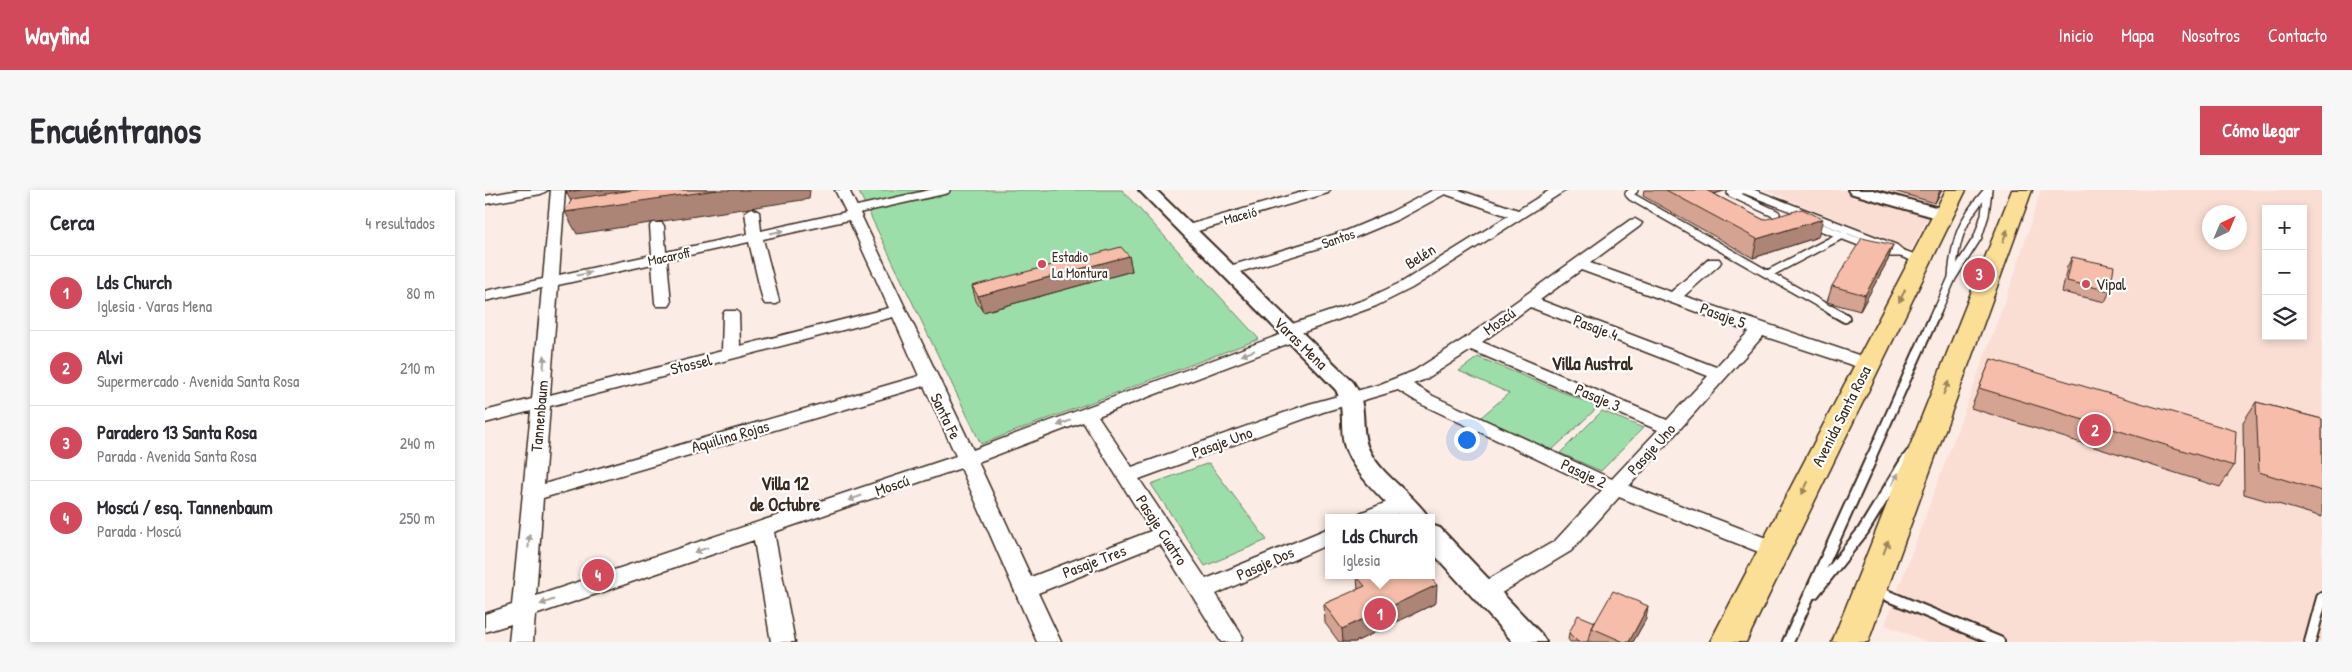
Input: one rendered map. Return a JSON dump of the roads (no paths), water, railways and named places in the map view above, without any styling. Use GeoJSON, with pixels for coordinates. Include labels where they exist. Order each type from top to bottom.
{"type":"FeatureCollection","features":[{"type":"Feature","properties":{"kind":"main road","name":"Avenida Santa Rosa"},"geometry":{"type":"LineString","coordinates":[[1728,642],[1867,364],[1911,256],[1943,215],[1956,190]]}},
{"type":"Feature","properties":{"kind":"main road"},"geometry":{"type":"LineString","coordinates":[[1850,642],[2022,190]]}},
{"type":"Feature","properties":{"kind":"street"},"geometry":{"type":"LineString","coordinates":[[485,200],[541,190]]}},
{"type":"Feature","properties":{"kind":"street","name":"Tannenbaum"},"geometry":{"type":"LineString","coordinates":[[521,642],[558,190]]}},
{"type":"Feature","properties":{"kind":"street","name":"Santa Fe"},"geometry":{"type":"LineString","coordinates":[[842,190],[928,379],[967,459],[1049,642]]}},
{"type":"Feature","properties":{"kind":"street","name":"Varas Mena"},"geometry":{"type":"LineString","coordinates":[[1147,190],[1185,230],[1292,333],[1345,387],[1351,396]]}},
{"type":"Feature","properties":{"kind":"street","name":"Maceió"},"geometry":{"type":"LineString","coordinates":[[1185,230],[1323,190]]}},
{"type":"Feature","properties":{"kind":"street"},"geometry":{"type":"LineString","coordinates":[[1445,190],[1519,215]]}},
{"type":"Feature","properties":{"kind":"street","name":"Santos"},"geometry":{"type":"LineString","coordinates":[[1228,271],[1351,234],[1394,216],[1445,190]]}},
{"type":"Feature","properties":{"kind":"street","name":"Belén"},"geometry":{"type":"LineString","coordinates":[[1292,333],[1370,303],[1407,285],[1559,190]]}},
{"type":"Feature","properties":{"kind":"street"},"geometry":{"type":"LineString","coordinates":[[1856,190],[1943,215]]}},
{"type":"Feature","properties":{"kind":"street"},"geometry":{"type":"LineString","coordinates":[[752,212],[755,237],[771,301]]}},
{"type":"Feature","properties":{"kind":"street","name":"Macaroff"},"geometry":{"type":"LineString","coordinates":[[485,296],[755,237],[852,213]]}},
{"type":"Feature","properties":{"kind":"street","name":"Moscú"},"geometry":{"type":"LineString","coordinates":[[1351,396],[1399,383],[1432,368],[1635,223]]}},
{"type":"Feature","properties":{"kind":"street"},"geometry":{"type":"LineString","coordinates":[[657,226],[663,303]]}},
{"type":"Feature","properties":{"kind":"street"},"geometry":{"type":"LineString","coordinates":[[1673,298],[1715,262]]}},
{"type":"Feature","properties":{"kind":"street","name":"Pasaje 5"},"geometry":{"type":"LineString","coordinates":[[1579,264],[1760,329],[1867,364]]}},
{"type":"Feature","properties":{"kind":"street","name":"Pasaje 4"},"geometry":{"type":"LineString","coordinates":[[1528,301],[1719,374]]}},
{"type":"Feature","properties":{"kind":"street","name":"Stossel"},"geometry":{"type":"LineString","coordinates":[[485,418],[540,402],[897,311]]}},
{"type":"Feature","properties":{"kind":"street"},"geometry":{"type":"LineString","coordinates":[[731,314],[731,354]]}},
{"type":"Feature","properties":{"kind":"street","name":"Pasaje Uno"},"geometry":{"type":"LineString","coordinates":[[1485,592],[1543,560],[1563,546],[1760,329]]}},
{"type":"Feature","properties":{"kind":"street","name":"Moscú"},"geometry":{"type":"LineString","coordinates":[[485,623],[1090,418],[1292,333]]}},
{"type":"Feature","properties":{"kind":"street","name":"Pasaje 3"},"geometry":{"type":"LineString","coordinates":[[1470,342],[1670,428]]}},
{"type":"Feature","properties":{"kind":"street","name":"Aquilina Rojas"},"geometry":{"type":"LineString","coordinates":[[533,494],[928,379]]}},
{"type":"Feature","properties":{"kind":"street","name":"Pasaje 2"},"geometry":{"type":"LineString","coordinates":[[1399,383],[1427,400],[1615,488],[1774,550]]}},
{"type":"Feature","properties":{"kind":"street"},"geometry":{"type":"LineString","coordinates":[[1351,396],[1354,438],[1360,455],[1409,510]]}},
{"type":"Feature","properties":{"kind":"street","name":"Pasaje Uno"},"geometry":{"type":"LineString","coordinates":[[1127,476],[1351,396]]}},
{"type":"Feature","properties":{"kind":"street","name":"Pasaje Cuatro"},"geometry":{"type":"LineString","coordinates":[[1090,418],[1231,637]]}},
{"type":"Feature","properties":{"kind":"street"},"geometry":{"type":"LineString","coordinates":[[1384,514],[1409,510]]}},
{"type":"Feature","properties":{"kind":"street"},"geometry":{"type":"LineString","coordinates":[[763,530],[783,642]]}},
{"type":"Feature","properties":{"kind":"street","name":"Pasaje Tres"},"geometry":{"type":"LineString","coordinates":[[1024,589],[1164,534]]}},
{"type":"Feature","properties":{"kind":"street","name":"Pasaje Dos"},"geometry":{"type":"LineString","coordinates":[[1201,592],[1325,537]]}},
{"type":"Feature","properties":{"kind":"street"},"geometry":{"type":"LineString","coordinates":[[1435,538],[1531,642]]}},
{"type":"Feature","properties":{"kind":"lane"},"geometry":{"type":"LineString","coordinates":[[852,213],[946,190]]}},
{"type":"Feature","properties":{"kind":"lane"},"geometry":{"type":"LineString","coordinates":[[1634,190],[1629,194],[1633,197],[1845,318]]}},
{"type":"Feature","properties":{"kind":"lane"},"geometry":{"type":"LineString","coordinates":[[1776,214],[1731,195],[1731,193],[1744,190],[1895,248],[1911,256]]}},
{"type":"Feature","properties":{"kind":"lane"},"geometry":{"type":"LineString","coordinates":[[1953,278],[1956,240],[1974,204],[1988,190]]}},
{"type":"Feature","properties":{"kind":"lane"},"geometry":{"type":"LineString","coordinates":[[1788,642],[1953,278],[1968,256],[1981,229],[1988,206],[1988,190]]}},
{"type":"Feature","properties":{"kind":"lane"},"geometry":{"type":"LineString","coordinates":[[1799,219],[1888,253],[1911,256]]}},
{"type":"Feature","properties":{"kind":"lane"},"geometry":{"type":"LineString","coordinates":[[1768,274],[1849,231]]}},
{"type":"Feature","properties":{"kind":"lane"},"geometry":{"type":"LineString","coordinates":[[1806,603],[1863,531],[1903,464],[1928,433]]}},
{"type":"Feature","properties":{"kind":"lane"},"geometry":{"type":"LineString","coordinates":[[1871,588],[1999,642]]}},
{"type":"Feature","properties":{"kind":"lane"},"geometry":{"type":"LineString","coordinates":[[2310,642],[2322,598]]}},
{"type":"Feature","properties":{"kind":"place","name":"Estadio La Montura"},"geometry":{"type":"Point","coordinates":[1042,264]}},
{"type":"Feature","properties":{"kind":"place","name":"Paradero 13 Santa Rosa"},"geometry":{"type":"Point","coordinates":[1979,274]}},
{"type":"Feature","properties":{"kind":"place","name":"Vipal"},"geometry":{"type":"Point","coordinates":[2086,284]}},
{"type":"Feature","properties":{"kind":"place","name":"Alvi"},"geometry":{"type":"Point","coordinates":[2095,430]}},
{"type":"Feature","properties":{"kind":"place","name":"Moscú / esq. Tannenbaum"},"geometry":{"type":"Point","coordinates":[598,575]}},
{"type":"Feature","properties":{"kind":"place","name":"Lds Church"},"geometry":{"type":"Point","coordinates":[1380,614]}},
{"type":"Feature","properties":{"kind":"district","name":"Villa Austral"},"geometry":{"type":"Point","coordinates":[1592,363]}},
{"type":"Feature","properties":{"kind":"district","name":"Villa 12 de Octubre"},"geometry":{"type":"Point","coordinates":[785,493]}}]}
